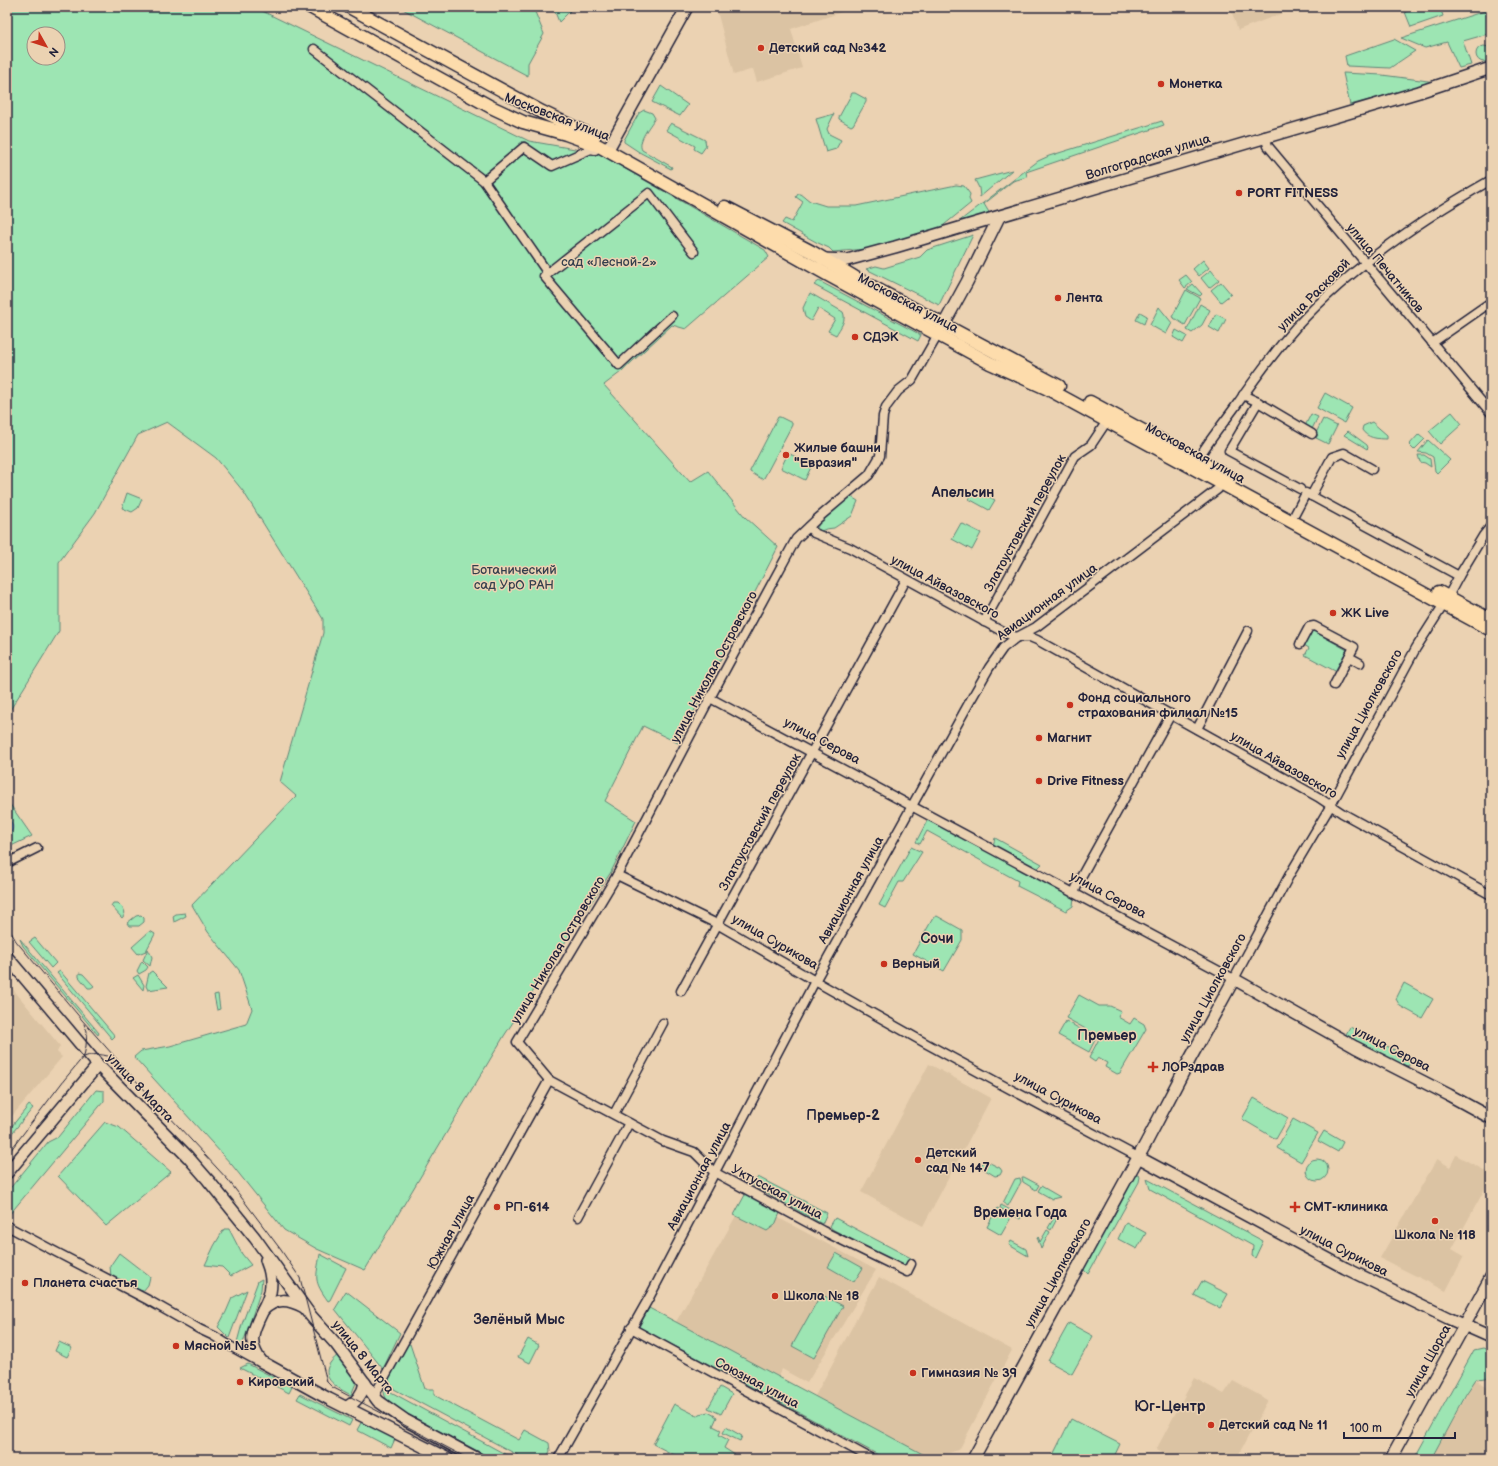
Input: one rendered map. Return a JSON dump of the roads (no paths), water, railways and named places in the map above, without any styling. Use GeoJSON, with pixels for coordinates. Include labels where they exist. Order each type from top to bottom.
{"type":"FeatureCollection","features":[{"type":"Feature","properties":{"kind":"main road","name":"Московская улица"},"geometry":{"type":"LineString","coordinates":[[310,7],[508,115],[529,124],[605,147]]}},
{"type":"Feature","properties":{"kind":"main road","name":"Московская улица"},"geometry":{"type":"LineString","coordinates":[[349,7],[605,147],[712,201],[820,264],[854,277],[941,329],[1195,464],[1295,514],[1446,601],[1491,630]]}},
{"type":"Feature","properties":{"kind":"main road"},"geometry":{"type":"LineString","coordinates":[[356,7],[366,16]]}},
{"type":"Feature","properties":{"kind":"main road","name":"Московская улица"},"geometry":{"type":"LineString","coordinates":[[941,329],[990,363],[1033,381],[1195,464]]}},
{"type":"Feature","properties":{"kind":"main road","name":"Московская улица"},"geometry":{"type":"LineString","coordinates":[[1222,478],[1446,601],[1491,620]]}},
{"type":"Feature","properties":{"kind":"street"},"geometry":{"type":"LineString","coordinates":[[484,181],[524,147],[552,166],[591,149],[595,150],[605,147],[687,7]]}},
{"type":"Feature","properties":{"kind":"street"},"geometry":{"type":"LineString","coordinates":[[314,49],[484,181],[547,272]]}},
{"type":"Feature","properties":{"kind":"street","name":"Волгоградская улица"},"geometry":{"type":"LineString","coordinates":[[820,264],[847,260],[999,217],[1266,136],[1419,92],[1491,68]]}},
{"type":"Feature","properties":{"kind":"street","name":"улица Печатников"},"geometry":{"type":"LineString","coordinates":[[1266,136],[1268,146],[1491,413]]}},
{"type":"Feature","properties":{"kind":"street","name":"улица Расковой"},"geometry":{"type":"LineString","coordinates":[[1195,464],[1243,395],[1297,326],[1331,292],[1365,262],[1436,213],[1491,180]]}},
{"type":"Feature","properties":{"kind":"street"},"geometry":{"type":"LineString","coordinates":[[672,316],[619,365],[544,276],[547,272],[649,193],[694,252]]}},
{"type":"Feature","properties":{"kind":"street"},"geometry":{"type":"LineString","coordinates":[[941,329],[967,282],[999,217]]}},
{"type":"Feature","properties":{"kind":"street"},"geometry":{"type":"LineString","coordinates":[[1432,343],[1491,302]]}},
{"type":"Feature","properties":{"kind":"street","name":"улица Николая Островского"},"geometry":{"type":"LineString","coordinates":[[517,1042],[617,875],[796,539],[869,475],[880,456],[883,416],[886,407],[898,391],[912,380],[941,329]]}},
{"type":"Feature","properties":{"kind":"street"},"geometry":{"type":"LineString","coordinates":[[1243,395],[1258,402],[1312,434]]}},
{"type":"Feature","properties":{"kind":"street"},"geometry":{"type":"LineString","coordinates":[[1258,402],[1229,451],[1300,489]]}},
{"type":"Feature","properties":{"kind":"street","name":"Златоустовский переулок"},"geometry":{"type":"LineString","coordinates":[[984,622],[1075,456],[1091,445],[1107,420]]}},
{"type":"Feature","properties":{"kind":"street"},"geometry":{"type":"LineString","coordinates":[[1311,496],[1318,480],[1332,457],[1344,454],[1372,469]]}},
{"type":"Feature","properties":{"kind":"street","name":"Авиационная улица"},"geometry":{"type":"LineString","coordinates":[[558,1459],[650,1296],[815,981],[988,668],[1003,648],[1017,637],[1036,627],[1218,489],[1222,478]]}},
{"type":"Feature","properties":{"kind":"street"},"geometry":{"type":"LineString","coordinates":[[1295,514],[1306,493],[1459,576]]}},
{"type":"Feature","properties":{"kind":"street","name":"улица Циолковского"},"geometry":{"type":"LineString","coordinates":[[973,1459],[1290,874],[1331,805],[1416,648],[1446,601],[1483,536],[1491,526]]}},
{"type":"Feature","properties":{"kind":"street","name":"улица Айвазовского"},"geometry":{"type":"LineString","coordinates":[[809,527],[814,533],[850,548],[1005,633],[1017,637],[1030,637],[1037,640],[1171,714],[1331,805],[1342,813],[1491,895]]}},
{"type":"Feature","properties":{"kind":"street","name":"Златоустовский переулок"},"geometry":{"type":"LineString","coordinates":[[681,991],[906,580]]}},
{"type":"Feature","properties":{"kind":"street"},"geometry":{"type":"LineString","coordinates":[[1300,644],[1309,627],[1314,626],[1354,647],[1334,685]]}},
{"type":"Feature","properties":{"kind":"street"},"geometry":{"type":"LineString","coordinates":[[1197,729],[1248,631]]}},
{"type":"Feature","properties":{"kind":"street"},"geometry":{"type":"LineString","coordinates":[[1349,657],[1360,663]]}},
{"type":"Feature","properties":{"kind":"street","name":"улица Серова"},"geometry":{"type":"LineString","coordinates":[[710,698],[812,751],[1234,978],[1356,1047],[1491,1118]]}},
{"type":"Feature","properties":{"kind":"street"},"geometry":{"type":"LineString","coordinates":[[1074,893],[1081,877],[1171,714]]}},
{"type":"Feature","properties":{"kind":"street"},"geometry":{"type":"LineString","coordinates":[[7,863],[37,848]]}},
{"type":"Feature","properties":{"kind":"street","name":"улица Сурикова"},"geometry":{"type":"LineString","coordinates":[[617,875],[717,924],[815,981],[1001,1084],[1345,1268],[1491,1337]]}},
{"type":"Feature","properties":{"kind":"street","name":"улица 8 Марта"},"geometry":{"type":"LineString","coordinates":[[7,957],[98,1065],[188,1157],[208,1180],[255,1238],[305,1308],[336,1344],[378,1401],[404,1420],[478,1459]]}},
{"type":"Feature","properties":{"kind":"street"},"geometry":{"type":"LineString","coordinates":[[614,1114],[663,1024]]}},
{"type":"Feature","properties":{"kind":"street","name":"Уктусская улица"},"geometry":{"type":"LineString","coordinates":[[517,1042],[549,1080],[663,1141],[694,1152],[714,1172],[823,1231],[907,1272],[911,1264]]}},
{"type":"Feature","properties":{"kind":"street"},"geometry":{"type":"LineString","coordinates":[[7,1173],[98,1065]]}},
{"type":"Feature","properties":{"kind":"street","name":"Южная улица"},"geometry":{"type":"LineString","coordinates":[[374,1396],[549,1080]]}},
{"type":"Feature","properties":{"kind":"street"},"geometry":{"type":"LineString","coordinates":[[578,1217],[629,1123]]}},
{"type":"Feature","properties":{"kind":"street"},"geometry":{"type":"LineString","coordinates":[[7,1226],[346,1408],[448,1459]]}},
{"type":"Feature","properties":{"kind":"street","name":"улица 8 Марта"},"geometry":{"type":"LineString","coordinates":[[253,1333],[260,1314],[268,1299],[271,1275],[267,1262],[255,1238]]}},
{"type":"Feature","properties":{"kind":"street","name":"улица Щорса"},"geometry":{"type":"LineString","coordinates":[[1391,1459],[1491,1278]]}},
{"type":"Feature","properties":{"kind":"street"},"geometry":{"type":"LineString","coordinates":[[260,1314],[271,1303],[281,1301],[293,1301],[305,1308]]}},
{"type":"Feature","properties":{"kind":"street","name":"Союзная улица"},"geometry":{"type":"LineString","coordinates":[[631,1328],[872,1459]]}},
{"type":"Feature","properties":{"kind":"street"},"geometry":{"type":"LineString","coordinates":[[244,1354],[253,1333]]}},
{"type":"Feature","properties":{"kind":"street"},"geometry":{"type":"LineString","coordinates":[[253,1333],[253,1343],[257,1353],[267,1365]]}},
{"type":"Feature","properties":{"kind":"street"},"geometry":{"type":"LineString","coordinates":[[346,1408],[358,1397],[363,1390],[365,1383]]}},
{"type":"Feature","properties":{"kind":"water"},"geometry":{"type":"Polygon","coordinates":[[[7,819],[11,822],[13,827],[12,831],[7,835],[7,819]]]}},
{"type":"Feature","properties":{"kind":"tram line"},"geometry":{"type":"LineString","coordinates":[[7,925],[16,941],[82,1020],[229,1181],[281,1250],[300,1278],[327,1382],[332,1387],[469,1459]]}},
{"type":"Feature","properties":{"kind":"tram line"},"geometry":{"type":"LineString","coordinates":[[7,1155],[84,1056],[87,1031],[84,1024]]}},
{"type":"Feature","properties":{"kind":"tram line"},"geometry":{"type":"LineString","coordinates":[[80,1059],[89,1055],[98,1054],[116,1059]]}},
{"type":"Feature","properties":{"kind":"place","name":"Детский сад №342"},"geometry":{"type":"Point","coordinates":[761,48]}},
{"type":"Feature","properties":{"kind":"place","name":"Монетка"},"geometry":{"type":"Point","coordinates":[1161,84]}},
{"type":"Feature","properties":{"kind":"place","name":"PORT FITNESS"},"geometry":{"type":"Point","coordinates":[1239,193]}},
{"type":"Feature","properties":{"kind":"place","name":"Лента"},"geometry":{"type":"Point","coordinates":[1058,298]}},
{"type":"Feature","properties":{"kind":"place","name":"СДЭК"},"geometry":{"type":"Point","coordinates":[855,337]}},
{"type":"Feature","properties":{"kind":"place","name":"Жилые башни \"Евразия\""},"geometry":{"type":"Point","coordinates":[786,455]}},
{"type":"Feature","properties":{"kind":"place","name":"ЖК Live"},"geometry":{"type":"Point","coordinates":[1333,613]}},
{"type":"Feature","properties":{"kind":"place","name":"Фонд социального страхования филиал №15"},"geometry":{"type":"Point","coordinates":[1070,705]}},
{"type":"Feature","properties":{"kind":"place","name":"Магнит"},"geometry":{"type":"Point","coordinates":[1039,738]}},
{"type":"Feature","properties":{"kind":"place","name":"Drive Fitness"},"geometry":{"type":"Point","coordinates":[1039,781]}},
{"type":"Feature","properties":{"kind":"place","name":"Верный"},"geometry":{"type":"Point","coordinates":[884,964]}},
{"type":"Feature","properties":{"kind":"place","name":"ЛОРздрав"},"geometry":{"type":"Point","coordinates":[1153,1067]}},
{"type":"Feature","properties":{"kind":"place","name":"Детский сад № 147"},"geometry":{"type":"Point","coordinates":[918,1160]}},
{"type":"Feature","properties":{"kind":"place","name":"РП-614"},"geometry":{"type":"Point","coordinates":[497,1207]}},
{"type":"Feature","properties":{"kind":"place","name":"СМТ-клиника"},"geometry":{"type":"Point","coordinates":[1295,1207]}},
{"type":"Feature","properties":{"kind":"place","name":"Школа № 118"},"geometry":{"type":"Point","coordinates":[1435,1221]}},
{"type":"Feature","properties":{"kind":"place","name":"Планета счастья"},"geometry":{"type":"Point","coordinates":[25,1283]}},
{"type":"Feature","properties":{"kind":"place","name":"Школа № 18"},"geometry":{"type":"Point","coordinates":[775,1296]}},
{"type":"Feature","properties":{"kind":"place","name":"Мясной №5"},"geometry":{"type":"Point","coordinates":[176,1346]}},
{"type":"Feature","properties":{"kind":"place","name":"Гимназия № 39"},"geometry":{"type":"Point","coordinates":[913,1373]}},
{"type":"Feature","properties":{"kind":"place","name":"Кировский"},"geometry":{"type":"Point","coordinates":[240,1382]}},
{"type":"Feature","properties":{"kind":"place","name":"Детский сад № 11"},"geometry":{"type":"Point","coordinates":[1211,1425]}},
{"type":"Feature","properties":{"kind":"district","name":"Апельсин"},"geometry":{"type":"Point","coordinates":[963,492]}},
{"type":"Feature","properties":{"kind":"district","name":"Сочи"},"geometry":{"type":"Point","coordinates":[937,938]}},
{"type":"Feature","properties":{"kind":"district","name":"Премьер"},"geometry":{"type":"Point","coordinates":[1107,1035]}},
{"type":"Feature","properties":{"kind":"district","name":"Премьер-2"},"geometry":{"type":"Point","coordinates":[843,1115]}},
{"type":"Feature","properties":{"kind":"district","name":"Времена Года"},"geometry":{"type":"Point","coordinates":[1020,1212]}},
{"type":"Feature","properties":{"kind":"district","name":"Зелёный Мыс"},"geometry":{"type":"Point","coordinates":[519,1319]}},
{"type":"Feature","properties":{"kind":"district","name":"Юг-Центр"},"geometry":{"type":"Point","coordinates":[1170,1406]}},
{"type":"Feature","properties":{"kind":"park label","name":"сад «Лесной-2»"},"geometry":{"type":"Point","coordinates":[609,262]}},
{"type":"Feature","properties":{"kind":"park label","name":"Ботанический сад УрО РАН"},"geometry":{"type":"Point","coordinates":[514,578]}}]}
